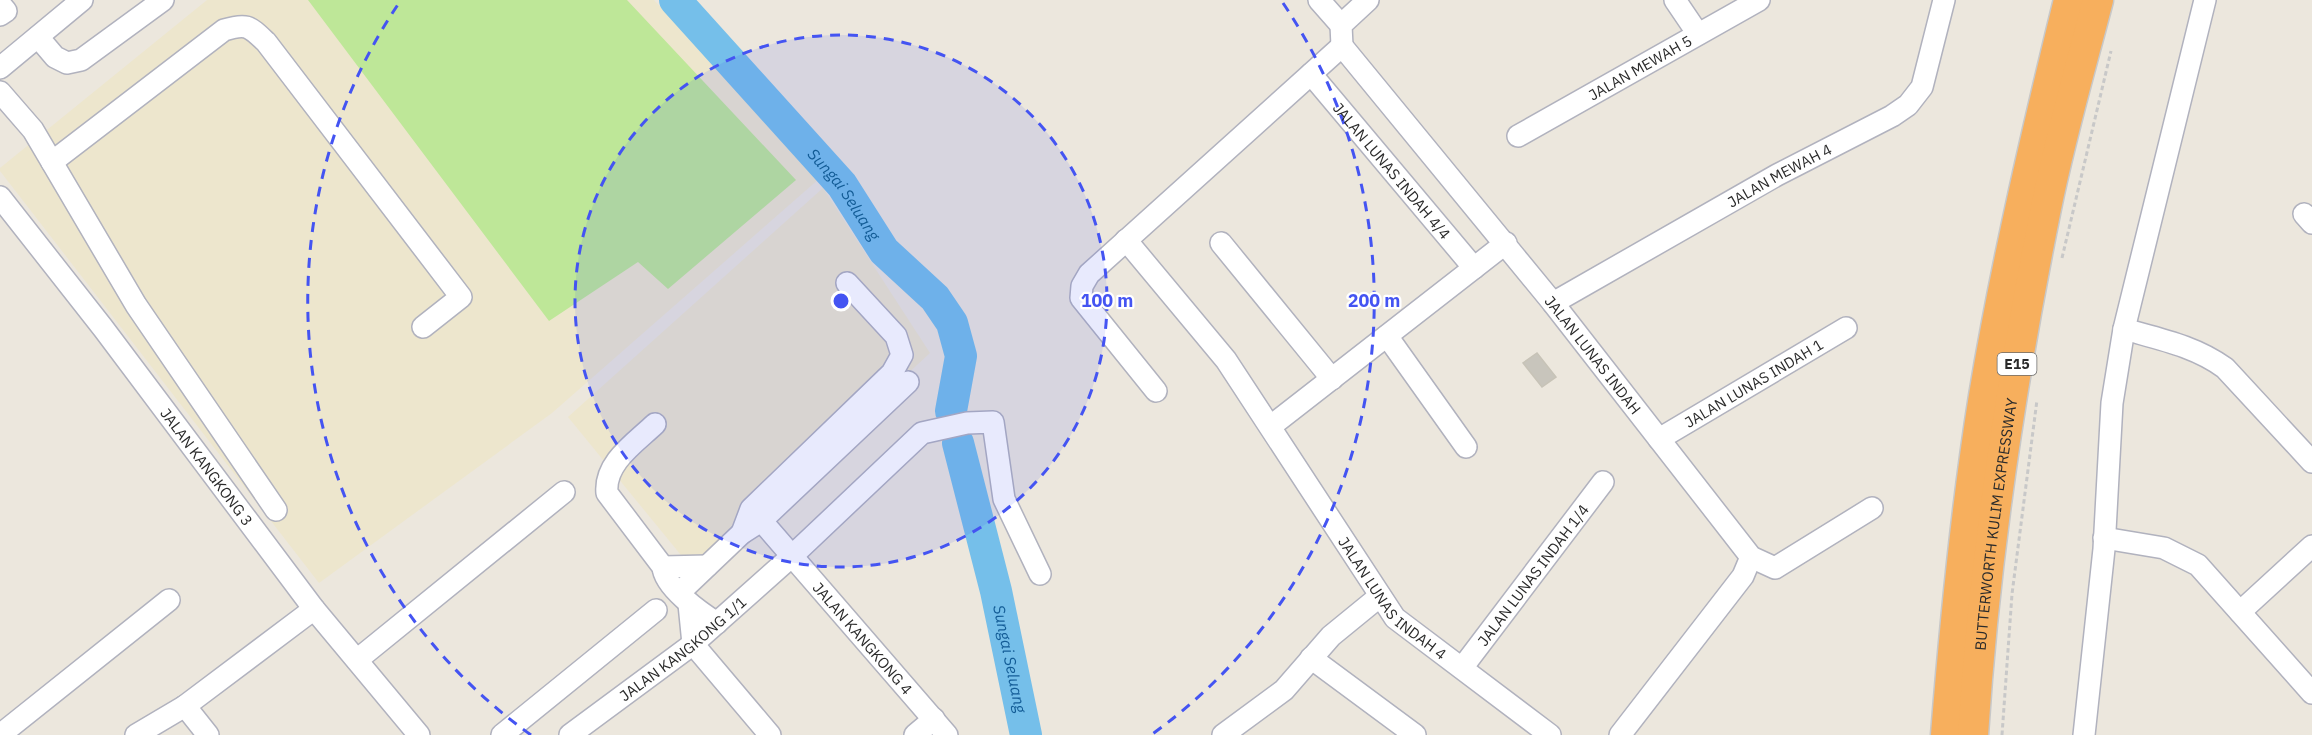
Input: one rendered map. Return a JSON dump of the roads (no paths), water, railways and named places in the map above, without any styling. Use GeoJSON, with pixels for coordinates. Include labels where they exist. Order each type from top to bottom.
{"type":"FeatureCollection","features":[{"type":"Feature","properties":{"kind":"highway","name":"BUTTERWORTH KULIM EXPRESSWAY"},"geometry":{"type":"LineString","coordinates":[[1946,735],[1956,614],[1984,397],[2024,186],[2069,0]]}},
{"type":"Feature","properties":{"kind":"highway","name":"BUTTERWORTH KULIM EXPRESSWAY"},"geometry":{"type":"LineString","coordinates":[[1973,735],[1978,650],[2007,418],[2046,205],[2098,0]]}},
{"type":"Feature","properties":{"kind":"street"},"geometry":{"type":"LineString","coordinates":[[0,68],[82,0]]}},
{"type":"Feature","properties":{"kind":"street"},"geometry":{"type":"LineString","coordinates":[[38,37],[55,57],[67,63],[81,60],[162,0]]}},
{"type":"Feature","properties":{"kind":"street"},"geometry":{"type":"LineString","coordinates":[[1156,391],[1081,298],[1082,286],[1089,274],[1342,46],[1341,25],[1319,0]]}},
{"type":"Feature","properties":{"kind":"street"},"geometry":{"type":"LineString","coordinates":[[1341,25],[1368,0]]}},
{"type":"Feature","properties":{"kind":"street"},"geometry":{"type":"LineString","coordinates":[[1675,0],[1698,34]]}},
{"type":"Feature","properties":{"kind":"street","name":"JALAN MEWAH 5"},"geometry":{"type":"LineString","coordinates":[[1518,136],[1759,0]]}},
{"type":"Feature","properties":{"kind":"street","name":"JALAN MEWAH 4"},"geometry":{"type":"LineString","coordinates":[[1553,303],[1777,175],[1892,116],[1908,105],[1922,87],[1944,0]]}},
{"type":"Feature","properties":{"kind":"street"},"geometry":{"type":"LineString","coordinates":[[2084,735],[2104,538],[2112,403],[2124,329],[2205,0]]}},
{"type":"Feature","properties":{"kind":"street"},"geometry":{"type":"LineString","coordinates":[[52,162],[224,30],[239,25],[250,27],[266,42],[461,297],[423,327]]}},
{"type":"Feature","properties":{"kind":"street","name":"JALAN LUNAS INDAH"},"geometry":{"type":"LineString","coordinates":[[1342,46],[1506,243],[1751,557]]}},
{"type":"Feature","properties":{"kind":"street","name":"JALAN LUNAS INDAH 4/4"},"geometry":{"type":"LineString","coordinates":[[1311,74],[1474,268]]}},
{"type":"Feature","properties":{"kind":"street"},"geometry":{"type":"LineString","coordinates":[[0,92],[33,130],[136,305],[276,510]]}},
{"type":"Feature","properties":{"kind":"street","name":"JALAN KANGKONG 3"},"geometry":{"type":"LineString","coordinates":[[0,197],[103,328],[314,609],[419,735]]}},
{"type":"Feature","properties":{"kind":"street","name":"JALAN LUNAS INDAH 4"},"geometry":{"type":"LineString","coordinates":[[1126,240],[1226,360],[1395,618],[1550,735]]}},
{"type":"Feature","properties":{"kind":"street"},"geometry":{"type":"LineString","coordinates":[[1221,243],[1332,379]]}},
{"type":"Feature","properties":{"kind":"street"},"geometry":{"type":"LineString","coordinates":[[1271,426],[1506,243]]}},
{"type":"Feature","properties":{"kind":"street"},"geometry":{"type":"LineString","coordinates":[[770,735],[693,644],[685,598],[707,566],[742,533],[756,515],[892,373],[902,355],[896,336],[847,283]]}},
{"type":"Feature","properties":{"kind":"street","name":"JALAN LUNAS INDAH 1"},"geometry":{"type":"LineString","coordinates":[[1659,439],[1846,328]]}},
{"type":"Feature","properties":{"kind":"street"},"geometry":{"type":"LineString","coordinates":[[2124,329],[2181,345],[2210,357],[2225,368],[2312,462]]}},
{"type":"Feature","properties":{"kind":"street"},"geometry":{"type":"LineString","coordinates":[[1387,336],[1466,447]]}},
{"type":"Feature","properties":{"kind":"street"},"geometry":{"type":"LineString","coordinates":[[756,515],[908,382]]}},
{"type":"Feature","properties":{"kind":"street","name":"JALAN KANGKONG 1/1"},"geometry":{"type":"LineString","coordinates":[[570,735],[593,728],[693,644],[792,556],[922,433],[941,427],[993,422],[1004,499],[1040,574]]}},
{"type":"Feature","properties":{"kind":"street"},"geometry":{"type":"LineString","coordinates":[[655,424],[610,469],[606,482],[607,493],[663,567],[664,573],[685,598],[717,623]]}},
{"type":"Feature","properties":{"kind":"street","name":"JALAN LUNAS INDAH 1/4"},"geometry":{"type":"LineString","coordinates":[[1462,668],[1603,482]]}},
{"type":"Feature","properties":{"kind":"street"},"geometry":{"type":"LineString","coordinates":[[357,660],[564,492]]}},
{"type":"Feature","properties":{"kind":"street"},"geometry":{"type":"LineString","coordinates":[[1620,735],[1743,576],[1751,557],[1775,568],[1872,508]]}},
{"type":"Feature","properties":{"kind":"street","name":"JALAN KANGKONG 4"},"geometry":{"type":"LineString","coordinates":[[756,515],[940,727]]}},
{"type":"Feature","properties":{"kind":"street"},"geometry":{"type":"LineString","coordinates":[[2104,538],[2164,548],[2180,554],[2211,578],[2312,693]]}},
{"type":"Feature","properties":{"kind":"street"},"geometry":{"type":"LineString","coordinates":[[2240,612],[2312,546]]}},
{"type":"Feature","properties":{"kind":"street"},"geometry":{"type":"LineString","coordinates":[[663,567],[707,566]]}},
{"type":"Feature","properties":{"kind":"street"},"geometry":{"type":"LineString","coordinates":[[1223,735],[1284,690],[1331,636],[1380,596]]}},
{"type":"Feature","properties":{"kind":"street"},"geometry":{"type":"LineString","coordinates":[[0,735],[169,600]]}},
{"type":"Feature","properties":{"kind":"street"},"geometry":{"type":"LineString","coordinates":[[136,735],[185,706],[314,609]]}},
{"type":"Feature","properties":{"kind":"street"},"geometry":{"type":"LineString","coordinates":[[502,735],[656,610]]}},
{"type":"Feature","properties":{"kind":"street"},"geometry":{"type":"LineString","coordinates":[[1311,658],[1390,728],[1414,735]]}},
{"type":"Feature","properties":{"kind":"street"},"geometry":{"type":"LineString","coordinates":[[185,706],[208,735]]}},
{"type":"Feature","properties":{"kind":"street"},"geometry":{"type":"LineString","coordinates":[[915,735],[940,727]]}},
{"type":"Feature","properties":{"kind":"waterway","name":"Sungai Seluang"},"geometry":{"type":"LineString","coordinates":[[675,0],[842,185],[884,251],[935,298],[952,323],[961,356],[951,411]]}},
{"type":"Feature","properties":{"kind":"waterway","name":"Sungai Seluang"},"geometry":{"type":"LineString","coordinates":[[958,443],[996,591],[1026,735]]}}]}
